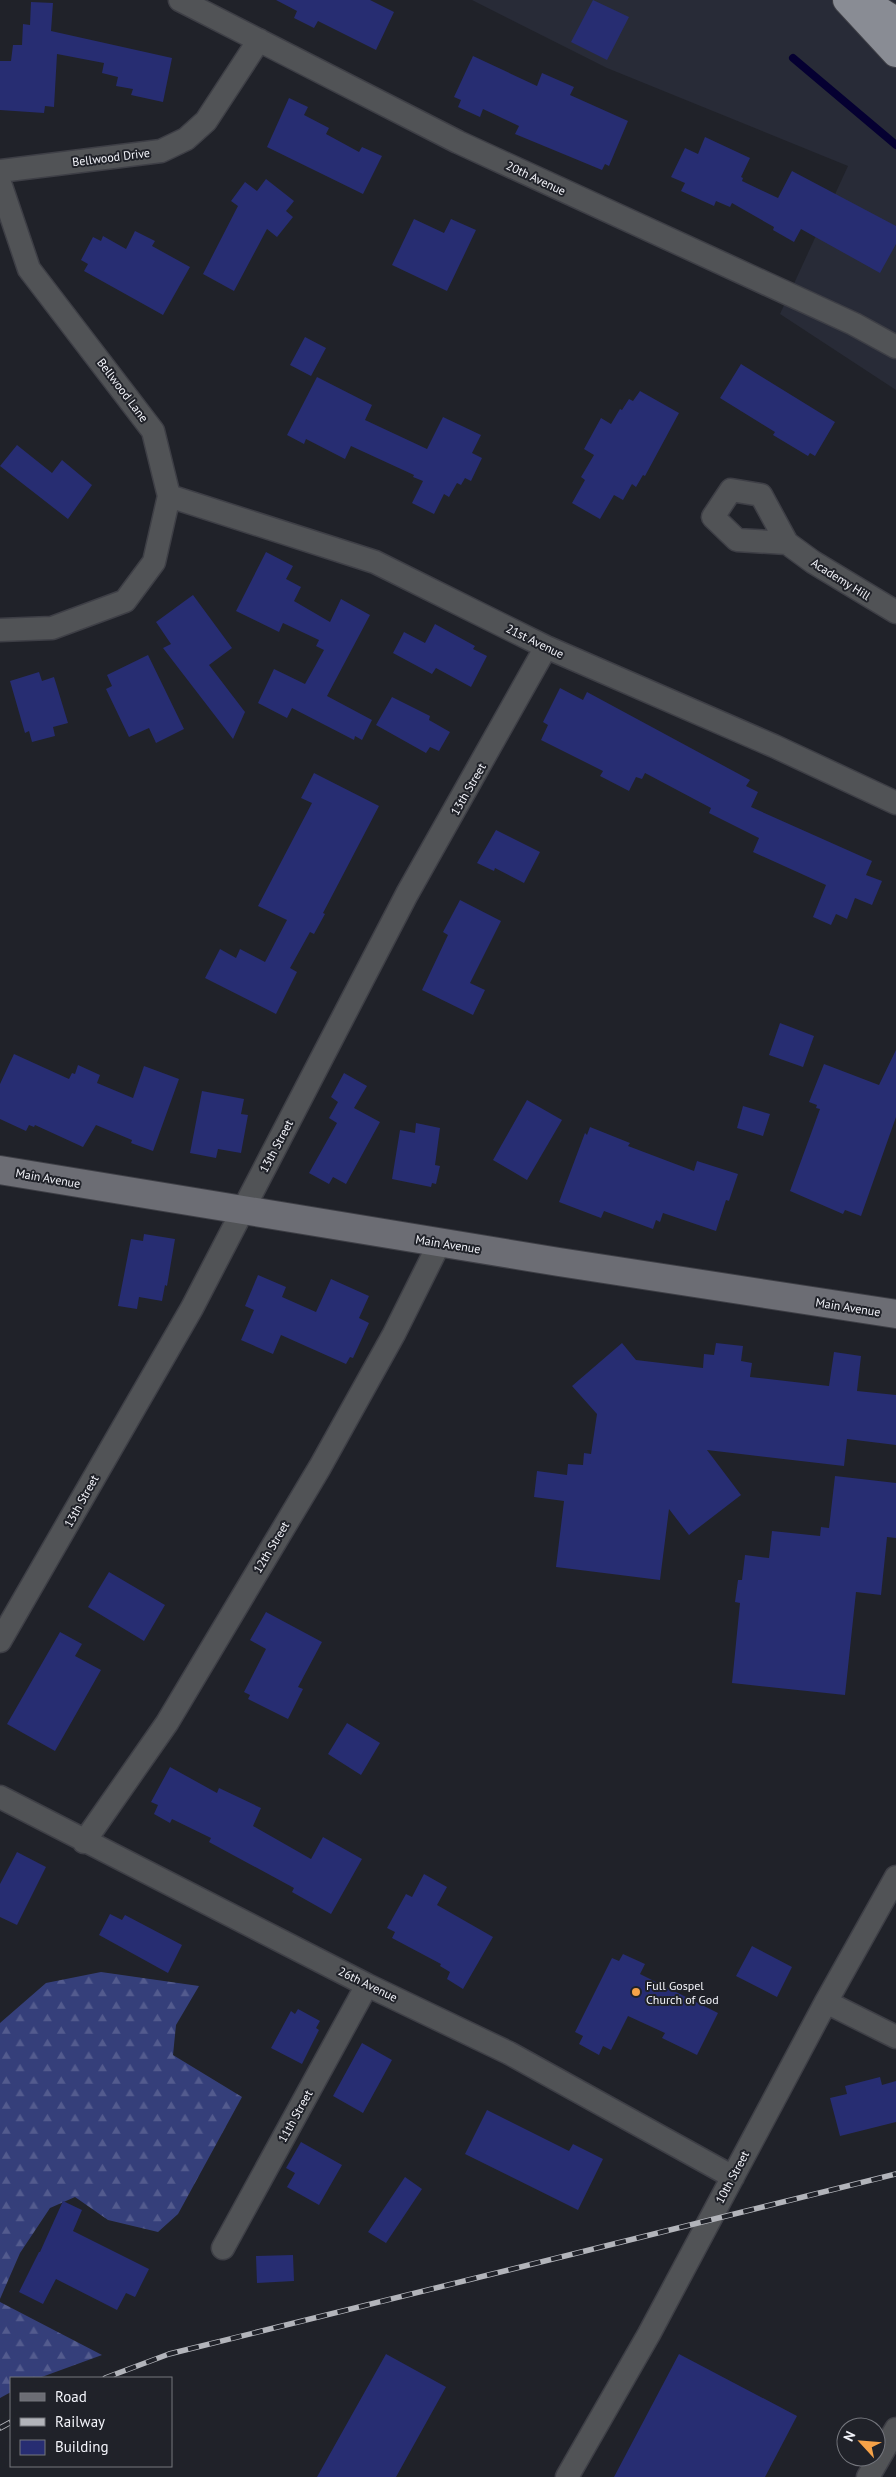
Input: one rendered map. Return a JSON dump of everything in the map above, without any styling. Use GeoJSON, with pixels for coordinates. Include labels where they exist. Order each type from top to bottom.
{"type":"FeatureCollection","features":[{"type":"Feature","properties":{"kind":"highway"},"geometry":{"type":"LineString","coordinates":[[847,0],[896,53]]}},
{"type":"Feature","properties":{"kind":"highway"},"geometry":{"type":"LineString","coordinates":[[861,0],[896,21]]}},
{"type":"Feature","properties":{"kind":"main road","name":"Main Avenue"},"geometry":{"type":"LineString","coordinates":[[0,1170],[896,1314]]}},
{"type":"Feature","properties":{"kind":"street","name":"20th Avenue"},"geometry":{"type":"LineString","coordinates":[[180,0],[458,142],[854,324],[896,347]]}},
{"type":"Feature","properties":{"kind":"street","name":"Bellwood Drive"},"geometry":{"type":"LineString","coordinates":[[0,171],[161,151],[186,139],[206,121],[259,40]]}},
{"type":"Feature","properties":{"kind":"street","name":"Bellwood Lane"},"geometry":{"type":"LineString","coordinates":[[0,184],[28,269],[153,430],[169,496],[154,562],[125,600],[52,628],[0,630]]}},
{"type":"Feature","properties":{"kind":"street","name":"21st Avenue"},"geometry":{"type":"LineString","coordinates":[[169,496],[375,562],[546,647],[774,746],[896,803]]}},
{"type":"Feature","properties":{"kind":"street","name":"Academy Hill"},"geometry":{"type":"LineString","coordinates":[[787,544],[813,562],[896,612]]}},
{"type":"Feature","properties":{"kind":"street","name":"13th Street"},"geometry":{"type":"LineString","coordinates":[[0,1641],[192,1308],[407,894],[546,647]]}},
{"type":"Feature","properties":{"kind":"street","name":"12th Street"},"geometry":{"type":"LineString","coordinates":[[84,1842],[167,1723],[320,1467],[394,1334],[440,1242]]}},
{"type":"Feature","properties":{"kind":"street","name":"26th Avenue"},"geometry":{"type":"LineString","coordinates":[[0,1797],[84,1842],[367,1985],[509,2053],[733,2177]]}},
{"type":"Feature","properties":{"kind":"street","name":"10th Street"},"geometry":{"type":"LineString","coordinates":[[567,2477],[649,2334],[826,2002],[896,1877]]}},
{"type":"Feature","properties":{"kind":"street","name":"11th Street"},"geometry":{"type":"LineString","coordinates":[[223,2248],[367,1985]]}},
{"type":"Feature","properties":{"kind":"street"},"geometry":{"type":"LineString","coordinates":[[826,2002],[896,2037]]}},
{"type":"Feature","properties":{"kind":"street"},"geometry":{"type":"LineString","coordinates":[[868,2477],[896,2429]]}},
{"type":"Feature","properties":{"kind":"shaded area"},"geometry":{"type":"Polygon","coordinates":[[[472,0],[896,0],[896,390],[780,314],[848,166],[607,68],[472,0]]]}},
{"type":"Feature","properties":{"kind":"green space"},"geometry":{"type":"Polygon","coordinates":[[[101,1972],[199,1986],[176,2025],[173,2055],[242,2097],[178,2214],[158,2232],[108,2220],[75,2197],[50,2208],[20,2253],[0,2299],[0,2023],[46,1983],[101,1972]]]}},
{"type":"Feature","properties":{"kind":"green space"},"geometry":{"type":"Polygon","coordinates":[[[0,2302],[102,2355],[42,2377],[10,2377],[10,2393],[0,2398],[0,2302]]]}},
{"type":"Feature","properties":{"kind":"building"},"geometry":{"type":"Polygon","coordinates":[[[276,0],[370,0],[394,12],[376,50],[318,21],[314,28],[294,18],[297,11],[276,0]]]}},
{"type":"Feature","properties":{"kind":"building"},"geometry":{"type":"Polygon","coordinates":[[[593,0],[629,17],[607,60],[571,42],[593,0]]]}},
{"type":"Feature","properties":{"kind":"building"},"geometry":{"type":"Polygon","coordinates":[[[31,2],[53,3],[51,31],[172,58],[163,102],[131,95],[133,89],[116,86],[118,77],[102,73],[104,63],[57,54],[54,107],[45,106],[44,113],[0,110],[0,61],[11,61],[13,45],[22,45],[23,24],[30,25],[31,2]]]}},
{"type":"Feature","properties":{"kind":"building"},"geometry":{"type":"Polygon","coordinates":[[[473,56],[537,86],[542,73],[574,87],[570,95],[628,121],[609,166],[605,164],[602,170],[515,134],[519,126],[483,109],[480,117],[458,107],[461,100],[454,97],[473,56]]]}},
{"type":"Feature","properties":{"kind":"building"},"geometry":{"type":"Polygon","coordinates":[[[289,98],[308,107],[304,115],[329,128],[326,134],[359,152],[362,147],[382,156],[363,194],[267,147],[289,98]]]}},
{"type":"Feature","properties":{"kind":"building"},"geometry":{"type":"Polygon","coordinates":[[[705,137],[750,158],[741,177],[743,178],[742,181],[778,198],[792,171],[896,226],[896,244],[880,273],[801,229],[794,242],[773,230],[774,227],[732,203],[730,207],[716,201],[714,206],[681,191],[685,183],[671,177],[685,148],[698,154],[705,137]]]}},
{"type":"Feature","properties":{"kind":"building"},"geometry":{"type":"Polygon","coordinates":[[[266,179],[294,201],[286,211],[293,217],[277,237],[267,229],[234,291],[203,274],[238,206],[231,201],[245,182],[257,191],[266,179]]]}},
{"type":"Feature","properties":{"kind":"building"},"geometry":{"type":"Polygon","coordinates":[[[414,219],[444,233],[451,219],[476,230],[447,291],[392,265],[414,219]]]}},
{"type":"Feature","properties":{"kind":"building"},"geometry":{"type":"Polygon","coordinates":[[[135,231],[155,241],[152,246],[190,267],[163,315],[84,271],[88,264],[81,260],[93,237],[101,241],[103,236],[126,249],[135,231]]]}},
{"type":"Feature","properties":{"kind":"building"},"geometry":{"type":"Polygon","coordinates":[[[305,337],[326,348],[311,376],[290,365],[305,337]]]}},
{"type":"Feature","properties":{"kind":"building"},"geometry":{"type":"Polygon","coordinates":[[[741,364],[835,422],[815,456],[810,453],[808,456],[773,435],[775,432],[720,398],[741,364]]]}},
{"type":"Feature","properties":{"kind":"building"},"geometry":{"type":"Polygon","coordinates":[[[317,377],[372,405],[365,420],[427,449],[443,417],[481,435],[472,453],[482,458],[471,481],[465,478],[461,485],[457,483],[449,497],[444,494],[434,514],[412,503],[423,481],[413,477],[414,475],[351,446],[345,459],[306,439],[304,444],[287,435],[317,377]]]}},
{"type":"Feature","properties":{"kind":"building"},"geometry":{"type":"Polygon","coordinates":[[[640,391],[679,413],[645,476],[643,475],[636,487],[632,484],[623,500],[614,495],[600,519],[572,503],[585,480],[581,477],[594,455],[584,449],[601,418],[611,424],[620,409],[622,410],[629,399],[633,401],[640,391]]]}},
{"type":"Feature","properties":{"kind":"building"},"geometry":{"type":"Polygon","coordinates":[[[17,445],[52,473],[62,460],[92,485],[68,519],[0,466],[17,445]]]}},
{"type":"Feature","properties":{"kind":"building"},"geometry":{"type":"Polygon","coordinates":[[[266,552],[293,566],[286,579],[301,587],[294,601],[330,622],[341,599],[370,615],[327,696],[372,720],[362,740],[355,736],[354,740],[292,708],[287,718],[258,703],[274,669],[305,684],[324,650],[316,646],[319,640],[283,623],[279,632],[236,611],[266,552]]]}},
{"type":"Feature","properties":{"kind":"building"},"geometry":{"type":"Polygon","coordinates":[[[193,595],[232,648],[209,665],[245,712],[233,739],[163,648],[171,644],[156,622],[193,595]]]}},
{"type":"Feature","properties":{"kind":"building"},"geometry":{"type":"Polygon","coordinates":[[[435,624],[475,646],[473,649],[487,656],[471,687],[436,668],[432,674],[393,653],[404,632],[425,643],[435,624]]]}},
{"type":"Feature","properties":{"kind":"building"},"geometry":{"type":"Polygon","coordinates":[[[148,655],[184,729],[156,743],[149,728],[129,737],[106,689],[112,686],[107,675],[148,655]]]}},
{"type":"Feature","properties":{"kind":"building"},"geometry":{"type":"Polygon","coordinates":[[[39,672],[42,681],[54,677],[68,723],[53,727],[55,736],[32,742],[29,731],[25,733],[10,681],[39,672]]]}},
{"type":"Feature","properties":{"kind":"building"},"geometry":{"type":"Polygon","coordinates":[[[560,688],[583,700],[587,692],[750,780],[746,786],[758,792],[751,807],[872,861],[866,875],[882,881],[872,905],[855,898],[847,919],[836,914],[831,925],[813,917],[826,885],[753,852],[759,838],[709,813],[711,808],[645,773],[642,779],[636,777],[629,791],[600,776],[603,771],[541,740],[548,725],[543,722],[560,688]]]}},
{"type":"Feature","properties":{"kind":"building"},"geometry":{"type":"Polygon","coordinates":[[[392,697],[430,716],[429,720],[450,732],[439,751],[430,747],[426,753],[376,725],[392,697]]]}},
{"type":"Feature","properties":{"kind":"building"},"geometry":{"type":"Polygon","coordinates":[[[314,773],[379,806],[323,913],[325,914],[314,934],[310,932],[290,968],[297,972],[276,1014],[205,978],[220,949],[236,958],[240,949],[265,962],[287,920],[258,906],[312,803],[301,798],[314,773]]]}},
{"type":"Feature","properties":{"kind":"building"},"geometry":{"type":"Polygon","coordinates":[[[496,830],[540,852],[524,883],[495,868],[494,871],[477,863],[496,830]]]}},
{"type":"Feature","properties":{"kind":"building"},"geometry":{"type":"Polygon","coordinates":[[[460,900],[501,921],[470,983],[485,990],[473,1015],[422,990],[448,935],[443,932],[460,900]]]}},
{"type":"Feature","properties":{"kind":"building"},"geometry":{"type":"Polygon","coordinates":[[[780,1023],[814,1036],[803,1067],[769,1055],[780,1023]]]}},
{"type":"Feature","properties":{"kind":"building"},"geometry":{"type":"Polygon","coordinates":[[[896,1050],[896,1117],[861,1216],[845,1210],[843,1214],[790,1191],[820,1109],[816,1108],[817,1105],[809,1102],[824,1064],[879,1085],[896,1050]]]}},
{"type":"Feature","properties":{"kind":"building"},"geometry":{"type":"Polygon","coordinates":[[[14,1054],[69,1079],[72,1073],[75,1074],[78,1065],[100,1075],[97,1083],[133,1098],[144,1066],[179,1079],[153,1151],[131,1143],[132,1140],[96,1125],[83,1147],[35,1125],[34,1127],[29,1125],[26,1131],[0,1119],[0,1084],[14,1054]]]}},
{"type":"Feature","properties":{"kind":"building"},"geometry":{"type":"Polygon","coordinates":[[[344,1073],[367,1086],[354,1108],[380,1122],[346,1184],[333,1177],[329,1184],[309,1173],[337,1123],[329,1118],[338,1102],[331,1097],[344,1073]]]}},
{"type":"Feature","properties":{"kind":"building"},"geometry":{"type":"Polygon","coordinates":[[[202,1091],[244,1099],[241,1114],[248,1115],[241,1153],[218,1149],[216,1158],[190,1153],[202,1091]]]}},
{"type":"Feature","properties":{"kind":"building"},"geometry":{"type":"Polygon","coordinates":[[[527,1100],[562,1120],[527,1180],[493,1160],[527,1100]]]}},
{"type":"Feature","properties":{"kind":"building"},"geometry":{"type":"Polygon","coordinates":[[[743,1106],[770,1114],[763,1136],[737,1128],[743,1106]]]}},
{"type":"Feature","properties":{"kind":"building"},"geometry":{"type":"Polygon","coordinates":[[[416,1123],[440,1128],[435,1165],[440,1166],[436,1184],[432,1183],[431,1187],[392,1179],[400,1130],[415,1133],[416,1123]]]}},
{"type":"Feature","properties":{"kind":"building"},"geometry":{"type":"Polygon","coordinates":[[[590,1127],[630,1143],[628,1146],[694,1171],[697,1161],[738,1174],[729,1201],[726,1200],[716,1231],[663,1213],[660,1222],[656,1220],[653,1229],[604,1211],[601,1218],[559,1202],[585,1133],[587,1135],[590,1127]]]}},
{"type":"Feature","properties":{"kind":"building"},"geometry":{"type":"Polygon","coordinates":[[[144,1234],[175,1239],[167,1286],[165,1285],[162,1301],[139,1297],[137,1309],[118,1306],[131,1239],[143,1241],[144,1234]]]}},
{"type":"Feature","properties":{"kind":"building"},"geometry":{"type":"Polygon","coordinates":[[[258,1275],[286,1287],[282,1297],[316,1312],[331,1279],[369,1296],[359,1318],[369,1323],[353,1358],[350,1357],[346,1364],[281,1335],[273,1354],[241,1340],[254,1310],[245,1306],[258,1275]]]}},
{"type":"Feature","properties":{"kind":"building"},"geometry":{"type":"Polygon","coordinates":[[[622,1343],[636,1360],[703,1368],[704,1354],[714,1355],[716,1343],[743,1346],[741,1361],[752,1363],[750,1377],[829,1386],[834,1352],[861,1356],[857,1391],[896,1395],[896,1445],[847,1439],[844,1466],[707,1450],[741,1495],[689,1535],[669,1509],[660,1580],[556,1567],[564,1501],[534,1497],[537,1471],[567,1475],[568,1464],[583,1465],[584,1453],[591,1454],[597,1414],[572,1386],[622,1343]]]}},
{"type":"Feature","properties":{"kind":"building"},"geometry":{"type":"Polygon","coordinates":[[[835,1476],[896,1483],[896,1538],[887,1537],[881,1595],[856,1592],[845,1695],[732,1683],[740,1603],[735,1602],[738,1580],[742,1580],[745,1555],[769,1558],[772,1531],[820,1536],[821,1527],[829,1528],[835,1476]]]}},
{"type":"Feature","properties":{"kind":"building"},"geometry":{"type":"Polygon","coordinates":[[[109,1572],[165,1605],[144,1641],[88,1607],[109,1572]]]}},
{"type":"Feature","properties":{"kind":"building"},"geometry":{"type":"Polygon","coordinates":[[[266,1612],[322,1642],[298,1687],[303,1689],[288,1719],[248,1699],[250,1695],[244,1692],[266,1649],[250,1640],[266,1612]]]}},
{"type":"Feature","properties":{"kind":"building"},"geometry":{"type":"Polygon","coordinates":[[[60,1632],[82,1644],[75,1656],[101,1670],[55,1751],[7,1724],[60,1632]]]}},
{"type":"Feature","properties":{"kind":"building"},"geometry":{"type":"Polygon","coordinates":[[[347,1723],[380,1743],[361,1775],[328,1754],[347,1723]]]}},
{"type":"Feature","properties":{"kind":"building"},"geometry":{"type":"Polygon","coordinates":[[[170,1767],[217,1793],[219,1788],[261,1808],[253,1826],[311,1859],[323,1837],[362,1859],[331,1914],[292,1892],[294,1888],[209,1842],[211,1838],[172,1819],[170,1823],[154,1814],[158,1805],[151,1802],[170,1767]]]}},
{"type":"Feature","properties":{"kind":"building"},"geometry":{"type":"Polygon","coordinates":[[[17,1852],[46,1867],[17,1925],[0,1917],[0,1884],[17,1852]]]}},
{"type":"Feature","properties":{"kind":"building"},"geometry":{"type":"Polygon","coordinates":[[[424,1874],[447,1887],[437,1905],[493,1937],[463,1989],[447,1979],[450,1972],[440,1966],[441,1964],[392,1938],[395,1932],[387,1928],[406,1894],[412,1897],[424,1874]]]}},
{"type":"Feature","properties":{"kind":"building"},"geometry":{"type":"Polygon","coordinates":[[[110,1914],[122,1920],[125,1915],[182,1945],[168,1973],[99,1935],[110,1914]]]}},
{"type":"Feature","properties":{"kind":"building"},"geometry":{"type":"Polygon","coordinates":[[[752,1946],[792,1967],[777,1997],[736,1976],[752,1946]]]}},
{"type":"Feature","properties":{"kind":"building","name":"Full Gospel Church of God"},"geometry":{"type":"Polygon","coordinates":[[[623,1954],[645,1964],[640,1974],[718,2013],[697,2055],[662,2038],[665,2033],[628,2016],[611,2050],[603,2046],[599,2055],[579,2044],[583,2036],[575,2032],[612,1958],[619,1961],[623,1954]]]}},
{"type":"Feature","properties":{"kind":"building"},"geometry":{"type":"Polygon","coordinates":[[[298,2009],[320,2021],[316,2028],[319,2030],[302,2064],[271,2048],[291,2011],[295,2014],[298,2009]]]}},
{"type":"Feature","properties":{"kind":"building"},"geometry":{"type":"Polygon","coordinates":[[[362,2043],[392,2060],[363,2113],[333,2096],[362,2043]]]}},
{"type":"Feature","properties":{"kind":"building"},"geometry":{"type":"Polygon","coordinates":[[[880,2077],[882,2085],[896,2081],[896,2122],[840,2136],[830,2098],[847,2094],[845,2086],[880,2077]]]}},
{"type":"Feature","properties":{"kind":"building"},"geometry":{"type":"Polygon","coordinates":[[[487,2110],[569,2151],[573,2144],[603,2159],[578,2210],[465,2154],[487,2110]]]}},
{"type":"Feature","properties":{"kind":"building"},"geometry":{"type":"Polygon","coordinates":[[[301,2142],[342,2165],[319,2205],[287,2187],[295,2173],[286,2168],[301,2142]]]}},
{"type":"Feature","properties":{"kind":"building"},"geometry":{"type":"Polygon","coordinates":[[[405,2177],[422,2189],[386,2243],[368,2232],[405,2177]]]}},
{"type":"Feature","properties":{"kind":"building"},"geometry":{"type":"Polygon","coordinates":[[[63,2201],[82,2210],[73,2231],[149,2269],[135,2297],[126,2293],[117,2310],[56,2279],[43,2304],[19,2292],[63,2201]]]}},
{"type":"Feature","properties":{"kind":"building"},"geometry":{"type":"Polygon","coordinates":[[[293,2255],[294,2281],[257,2283],[256,2256],[293,2255]]]}},
{"type":"Feature","properties":{"kind":"building"},"geometry":{"type":"Polygon","coordinates":[[[386,2354],[446,2387],[396,2477],[317,2477],[386,2354]]]}},
{"type":"Feature","properties":{"kind":"building"},"geometry":{"type":"Polygon","coordinates":[[[679,2354],[797,2416],[765,2477],[614,2477],[679,2354]]]}},
{"type":"Feature","properties":{"kind":"waterway"},"geometry":{"type":"LineString","coordinates":[[793,58],[896,145]]}},
{"type":"Feature","properties":{"kind":"railway"},"geometry":{"type":"LineString","coordinates":[[108,2377],[169,2354],[896,2174]]}},
{"type":"Feature","properties":{"kind":"railway"},"geometry":{"type":"LineString","coordinates":[[0,2428],[10,2423]]}},
{"type":"Feature","properties":{"kind":"place","name":"Full Gospel Church of God"},"geometry":{"type":"Point","coordinates":[636,1992]}}]}
